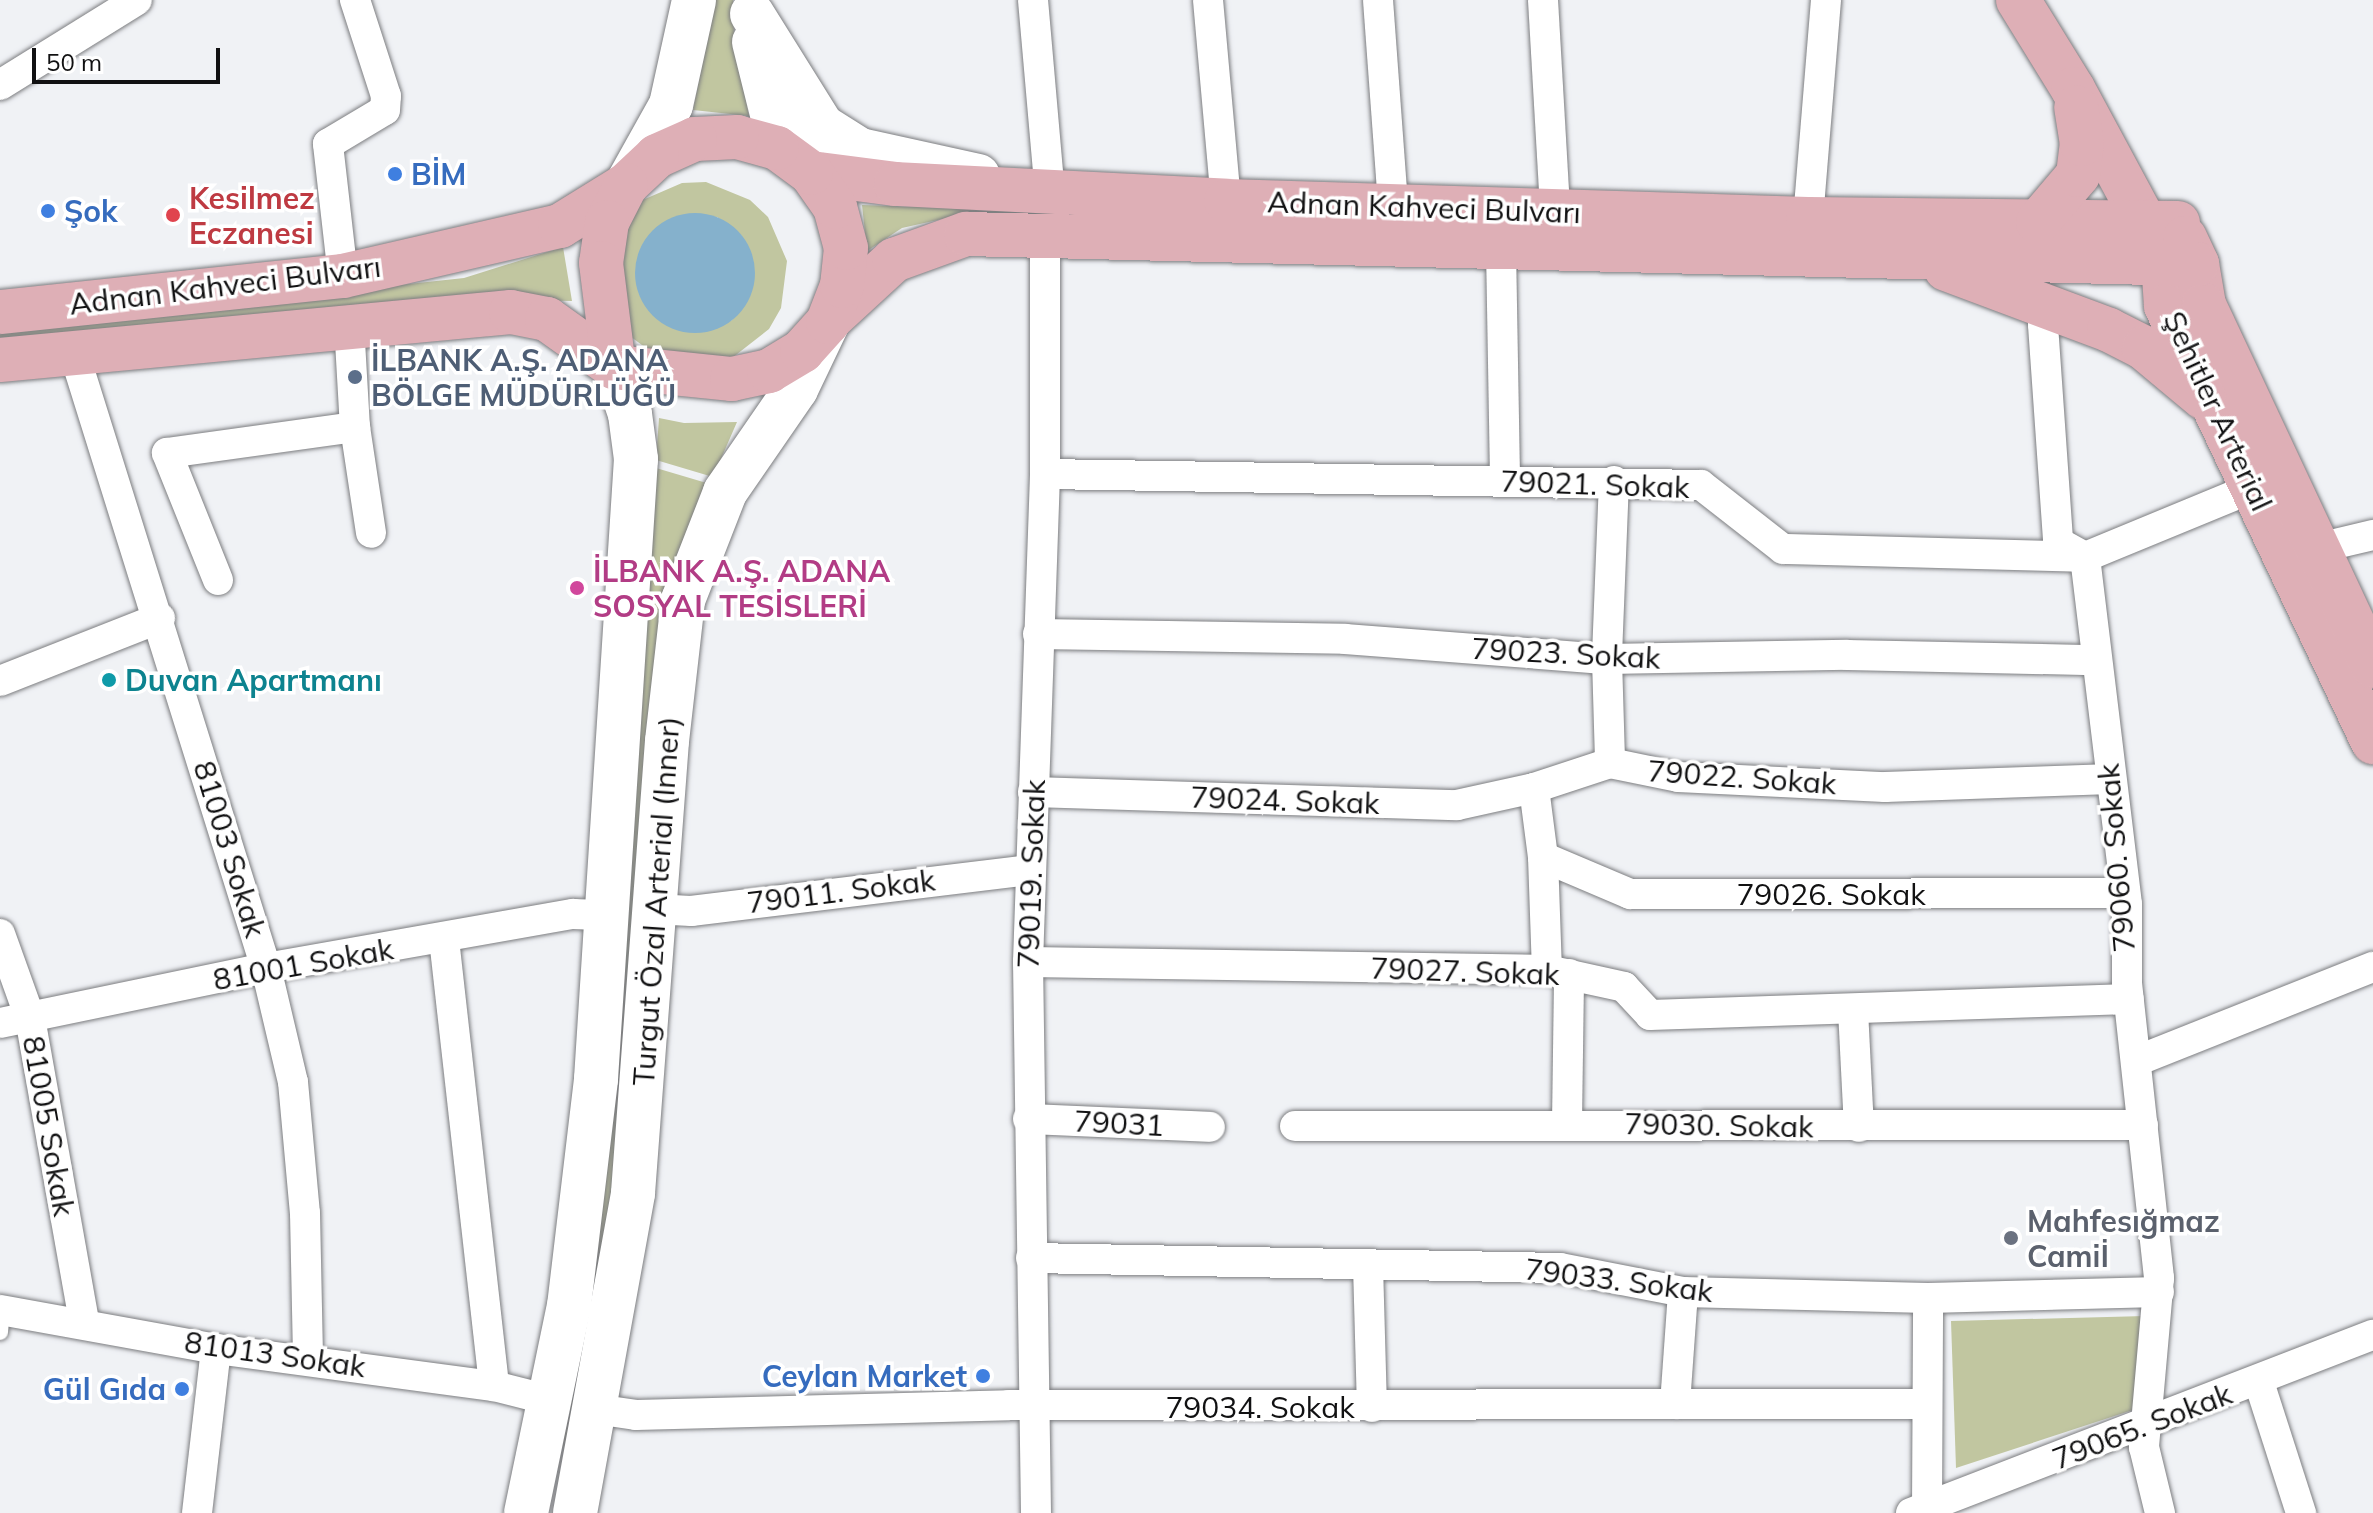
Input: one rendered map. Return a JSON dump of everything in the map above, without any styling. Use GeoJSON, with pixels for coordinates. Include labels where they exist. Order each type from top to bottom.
{"type":"FeatureCollection","features":[{"type":"Feature","properties":{"kind":"main road"},"geometry":{"type":"LineString","coordinates":[[694,0],[671,105],[607,222],[601,263],[614,367],[732,379],[769,371],[802,351],[828,322],[842,286],[846,248],[835,207],[773,118],[752,35],[752,7]]}},
{"type":"Feature","properties":{"kind":"main road","name":"Şehitler Arterial"},"geometry":{"type":"LineString","coordinates":[[2018,0],[2170,242],[2166,306],[2255,487],[2373,742]]}},
{"type":"Feature","properties":{"kind":"main road","name":"Şehitler Arterial"},"geometry":{"type":"LineString","coordinates":[[2046,0],[2204,305],[2373,666]]}},
{"type":"Feature","properties":{"kind":"main road"},"geometry":{"type":"LineString","coordinates":[[752,7],[822,126],[860,150],[1050,193]]}},
{"type":"Feature","properties":{"kind":"main road"},"geometry":{"type":"LineString","coordinates":[[2038,222],[2078,175],[2082,144],[2073,89]]}},
{"type":"Feature","properties":{"kind":"main road"},"geometry":{"type":"LineString","coordinates":[[626,185],[657,156],[695,139],[737,137],[777,148],[811,173]]}},
{"type":"Feature","properties":{"kind":"main road","name":"Adnan Kahveci Bulvarı"},"geometry":{"type":"LineString","coordinates":[[811,173],[1050,193],[1226,201],[1808,219],[2038,222]]}},
{"type":"Feature","properties":{"kind":"main road","name":"Adnan Kahveci Bulvarı"},"geometry":{"type":"LineString","coordinates":[[0,312],[343,276],[560,226],[626,185]]}},
{"type":"Feature","properties":{"kind":"main road"},"geometry":{"type":"LineString","coordinates":[[2038,222],[2170,242]]}},
{"type":"Feature","properties":{"kind":"main road","name":"Adnan Kahveci Bulvarı"},"geometry":{"type":"LineString","coordinates":[[828,322],[902,257],[966,234],[1919,258]]}},
{"type":"Feature","properties":{"kind":"main road"},"geometry":{"type":"LineString","coordinates":[[1919,258],[2170,242]]}},
{"type":"Feature","properties":{"kind":"main road"},"geometry":{"type":"LineString","coordinates":[[1919,258],[2109,330],[2144,348],[2218,410]]}},
{"type":"Feature","properties":{"kind":"main road","name":"Adnan Kahveci Bulvarı"},"geometry":{"type":"LineString","coordinates":[[0,360],[349,324],[511,312],[547,319],[614,367]]}},
{"type":"Feature","properties":{"kind":"main road","name":"Turgut Özal Arterial (Inner)"},"geometry":{"type":"LineString","coordinates":[[575,1513],[633,1193],[674,666],[689,580],[725,492],[796,389],[828,322]]}},
{"type":"Feature","properties":{"kind":"main road","name":"Turgut Özal Arterial (Inner)"},"geometry":{"type":"LineString","coordinates":[[526,1513],[571,1292],[591,1148],[636,459],[630,414],[614,367]]}},
{"type":"Feature","properties":{"kind":"street"},"geometry":{"type":"LineString","coordinates":[[0,85],[137,0]]}},
{"type":"Feature","properties":{"kind":"street"},"geometry":{"type":"LineString","coordinates":[[343,276],[328,144],[385,110],[386,96],[355,0]]}},
{"type":"Feature","properties":{"kind":"street"},"geometry":{"type":"LineString","coordinates":[[1033,0],[1050,193]]}},
{"type":"Feature","properties":{"kind":"street"},"geometry":{"type":"LineString","coordinates":[[1208,0],[1226,201]]}},
{"type":"Feature","properties":{"kind":"street"},"geometry":{"type":"LineString","coordinates":[[1378,0],[1393,204]]}},
{"type":"Feature","properties":{"kind":"street"},"geometry":{"type":"LineString","coordinates":[[1543,0],[1555,210]]}},
{"type":"Feature","properties":{"kind":"street"},"geometry":{"type":"LineString","coordinates":[[1808,219],[1826,0]]}},
{"type":"Feature","properties":{"kind":"street","name":"79019. Sokak"},"geometry":{"type":"LineString","coordinates":[[1036,1513],[1028,962],[1045,474],[1045,235]]}},
{"type":"Feature","properties":{"kind":"street"},"geometry":{"type":"LineString","coordinates":[[1501,248],[1505,480]]}},
{"type":"Feature","properties":{"kind":"street"},"geometry":{"type":"LineString","coordinates":[[2047,309],[2043,325],[2058,542],[2085,557]]}},
{"type":"Feature","properties":{"kind":"street"},"geometry":{"type":"LineString","coordinates":[[349,324],[355,427],[371,533]]}},
{"type":"Feature","properties":{"kind":"street","name":"81003 Sokak"},"geometry":{"type":"LineString","coordinates":[[74,353],[160,618],[266,968],[293,1082],[305,1213],[308,1359]]}},
{"type":"Feature","properties":{"kind":"street"},"geometry":{"type":"LineString","coordinates":[[218,580],[167,453],[355,427]]}},
{"type":"Feature","properties":{"kind":"street","name":"79021. Sokak"},"geometry":{"type":"LineString","coordinates":[[1045,474],[1614,481],[1701,485],[1783,549],[2085,557],[2255,487]]}},
{"type":"Feature","properties":{"kind":"street","name":"79022. Sokak"},"geometry":{"type":"LineString","coordinates":[[1614,481],[1607,659],[1610,763],[1678,777],[1885,787],[2110,779]]}},
{"type":"Feature","properties":{"kind":"street"},"geometry":{"type":"LineString","coordinates":[[2318,548],[2373,535]]}},
{"type":"Feature","properties":{"kind":"street","name":"79060. Sokak"},"geometry":{"type":"LineString","coordinates":[[2085,557],[2125,893],[2129,999],[2139,1060],[2159,1292],[2144,1447],[2160,1513]]}},
{"type":"Feature","properties":{"kind":"street"},"geometry":{"type":"LineString","coordinates":[[0,681],[160,618]]}},
{"type":"Feature","properties":{"kind":"street","name":"79023. Sokak"},"geometry":{"type":"LineString","coordinates":[[1038,634],[1345,639],[1607,659],[1847,655],[2095,660]]}},
{"type":"Feature","properties":{"kind":"street","name":"79024. Sokak"},"geometry":{"type":"LineString","coordinates":[[1033,792],[1457,805],[1534,788],[1610,763]]}},
{"type":"Feature","properties":{"kind":"street"},"geometry":{"type":"LineString","coordinates":[[1534,788],[1558,972],[1567,1123]]}},
{"type":"Feature","properties":{"kind":"street","name":"79026. Sokak"},"geometry":{"type":"LineString","coordinates":[[1543,857],[1630,894],[2125,893]]}},
{"type":"Feature","properties":{"kind":"street","name":"79011. Sokak"},"geometry":{"type":"LineString","coordinates":[[653,909],[691,911],[1029,870]]}},
{"type":"Feature","properties":{"kind":"street","name":"81001 Sokak"},"geometry":{"type":"LineString","coordinates":[[15,1021],[266,968],[573,914],[606,915]]}},
{"type":"Feature","properties":{"kind":"street","name":"81005 Sokak"},"geometry":{"type":"LineString","coordinates":[[0,934],[15,1021],[84,1322]]}},
{"type":"Feature","properties":{"kind":"street"},"geometry":{"type":"LineString","coordinates":[[444,939],[494,1386]]}},
{"type":"Feature","properties":{"kind":"street","name":"79027. Sokak"},"geometry":{"type":"LineString","coordinates":[[1028,962],[1558,972],[1624,987],[1650,1015],[2129,999]]}},
{"type":"Feature","properties":{"kind":"street"},"geometry":{"type":"LineString","coordinates":[[2139,1060],[2373,967]]}},
{"type":"Feature","properties":{"kind":"street"},"geometry":{"type":"LineString","coordinates":[[1853,1010],[1859,1127]]}},
{"type":"Feature","properties":{"kind":"street","name":"79031"},"geometry":{"type":"LineString","coordinates":[[1028,1119],[1210,1127]]}},
{"type":"Feature","properties":{"kind":"street","name":"79030. Sokak"},"geometry":{"type":"LineString","coordinates":[[1295,1126],[1567,1123],[1859,1127],[2143,1125]]}},
{"type":"Feature","properties":{"kind":"street","name":"79033. Sokak"},"geometry":{"type":"LineString","coordinates":[[1031,1258],[1560,1268],[1683,1292],[1928,1298],[2159,1292]]}},
{"type":"Feature","properties":{"kind":"street"},"geometry":{"type":"LineString","coordinates":[[1368,1265],[1372,1407]]}},
{"type":"Feature","properties":{"kind":"street"},"geometry":{"type":"LineString","coordinates":[[1675,1404],[1683,1292]]}},
{"type":"Feature","properties":{"kind":"street"},"geometry":{"type":"LineString","coordinates":[[1919,1512],[1927,1404],[1928,1298]]}},
{"type":"Feature","properties":{"kind":"street","name":"81013 Sokak"},"geometry":{"type":"LineString","coordinates":[[1,1317],[84,1322],[216,1349],[494,1386],[549,1400]]}},
{"type":"Feature","properties":{"kind":"street","name":"79065. Sokak"},"geometry":{"type":"LineString","coordinates":[[1919,1512],[2373,1335]]}},
{"type":"Feature","properties":{"kind":"street"},"geometry":{"type":"LineString","coordinates":[[197,1513],[216,1349]]}},
{"type":"Feature","properties":{"kind":"street"},"geometry":{"type":"LineString","coordinates":[[2259,1382],[2301,1513]]}},
{"type":"Feature","properties":{"kind":"street","name":"79034. Sokak"},"geometry":{"type":"LineString","coordinates":[[595,1409],[636,1415],[1035,1406],[1927,1404]]}},
{"type":"Feature","properties":{"kind":"green space"},"geometry":{"type":"Polygon","coordinates":[[[715,0],[733,0],[734,36],[749,116],[693,110],[715,0]]]}},
{"type":"Feature","properties":{"kind":"green space"},"geometry":{"type":"Polygon","coordinates":[[[706,182],[750,200],[768,217],[787,261],[781,308],[769,329],[732,358],[661,359],[623,331],[604,287],[638,202],[682,183],[706,182]],[[717,217],[636,265],[640,296],[719,327],[732,320],[743,308],[742,236],[717,217]]]}},
{"type":"Feature","properties":{"kind":"green space"},"geometry":{"type":"Polygon","coordinates":[[[862,205],[1224,218],[951,217],[902,228],[867,251],[862,205]]]}},
{"type":"Feature","properties":{"kind":"green space"},"geometry":{"type":"Polygon","coordinates":[[[563,247],[572,301],[466,299],[0,342],[0,328],[464,278],[563,247]]]}},
{"type":"Feature","properties":{"kind":"green space"},"geometry":{"type":"Polygon","coordinates":[[[659,418],[684,423],[737,422],[713,477],[656,460],[659,418]]]}},
{"type":"Feature","properties":{"kind":"green space"},"geometry":{"type":"Polygon","coordinates":[[[656,468],[710,484],[622,1125],[570,1448],[559,1445],[656,468]]]}},
{"type":"Feature","properties":{"kind":"green space"},"geometry":{"type":"Polygon","coordinates":[[[2145,1316],[2145,1406],[1956,1468],[1951,1321],[2145,1316]]]}},
{"type":"Feature","properties":{"kind":"water"},"geometry":{"type":"Polygon","coordinates":[[[695,213],[718,218],[737,231],[750,250],[755,273],[750,296],[737,315],[718,328],[695,333],[672,328],[653,315],[640,296],[635,273],[640,250],[653,231],[672,218],[695,213]]]}},
{"type":"Feature","properties":{"kind":"place","name":"BİM"},"geometry":{"type":"Point","coordinates":[395,174]}},
{"type":"Feature","properties":{"kind":"place","name":"Şok"},"geometry":{"type":"Point","coordinates":[48,211]}},
{"type":"Feature","properties":{"kind":"place","name":"Kesilmez Eczanesi"},"geometry":{"type":"Point","coordinates":[173,215]}},
{"type":"Feature","properties":{"kind":"place","name":"İLBANK A.Ş. ADANA BÖLGE MÜDÜRLÜĞÜ"},"geometry":{"type":"Point","coordinates":[355,377]}},
{"type":"Feature","properties":{"kind":"place","name":"İLBANK A.Ş. ADANA SOSYAL TESİSLERİ"},"geometry":{"type":"Point","coordinates":[577,588]}},
{"type":"Feature","properties":{"kind":"place","name":"Duvan Apartmanı"},"geometry":{"type":"Point","coordinates":[109,680]}},
{"type":"Feature","properties":{"kind":"place","name":"Mahfesığmaz Camiİ"},"geometry":{"type":"Point","coordinates":[2011,1238]}},
{"type":"Feature","properties":{"kind":"place","name":"Ceylan Market"},"geometry":{"type":"Point","coordinates":[983,1376]}},
{"type":"Feature","properties":{"kind":"place","name":"Gül Gıda"},"geometry":{"type":"Point","coordinates":[182,1389]}}]}
